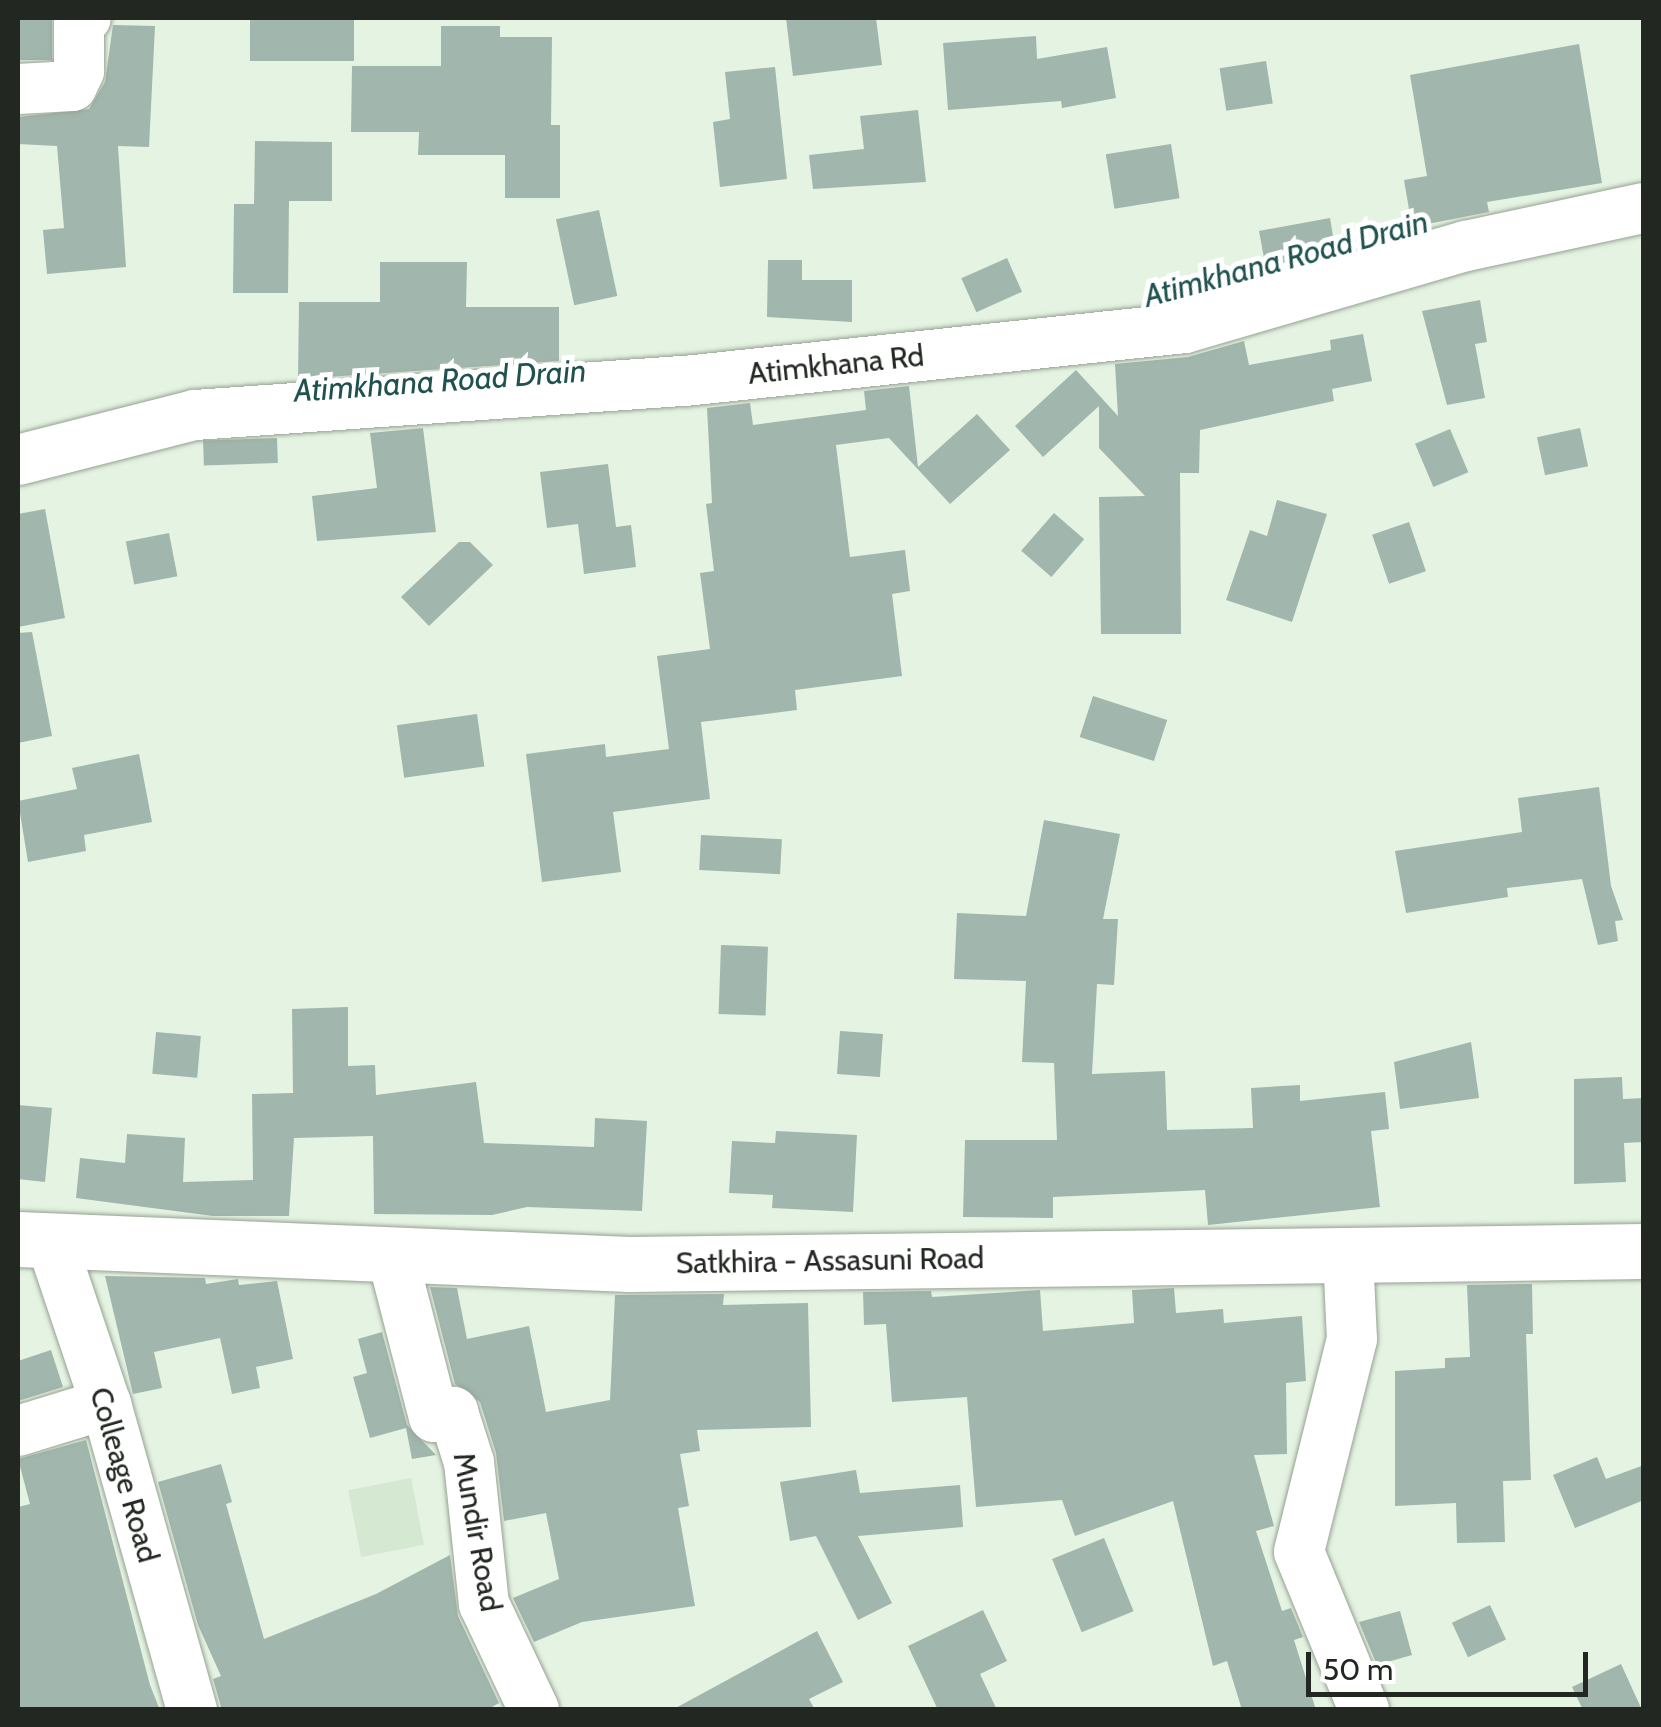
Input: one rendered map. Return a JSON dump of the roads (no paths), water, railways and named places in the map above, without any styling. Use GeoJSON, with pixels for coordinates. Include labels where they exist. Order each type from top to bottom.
{"type":"FeatureCollection","features":[{"type":"Feature","properties":{"kind":"main road","name":"Satkhira - Assasuni Road"},"geometry":{"type":"LineString","coordinates":[[34,1240],[630,1264],[1644,1251]]}},
{"type":"Feature","properties":{"kind":"street"},"geometry":{"type":"LineString","coordinates":[[18,89],[72,86],[79,71],[79,24],[86,18]]}},
{"type":"Feature","properties":{"kind":"street","name":"Atimkhana Rd"},"geometry":{"type":"LineString","coordinates":[[18,460],[196,415],[685,381],[1185,328],[1466,246],[1644,208]]}},
{"type":"Feature","properties":{"kind":"street","name":"Colleage Road"},"geometry":{"type":"LineString","coordinates":[[34,1240],[106,1404],[192,1710]]}},
{"type":"Feature","properties":{"kind":"street","name":"Mundir Road"},"geometry":{"type":"LineString","coordinates":[[392,1254],[434,1416],[452,1412],[468,1462],[484,1604],[534,1710]]}},
{"type":"Feature","properties":{"kind":"street"},"geometry":{"type":"LineString","coordinates":[[1348,1255],[1352,1338],[1299,1552],[1364,1710]]}},
{"type":"Feature","properties":{"kind":"street"},"geometry":{"type":"LineString","coordinates":[[18,1431],[106,1404]]}},
{"type":"Feature","properties":{"kind":"water label","name":"Atimkhana Road Drain"},"geometry":{"type":"Point","coordinates":[1286,259]}},
{"type":"Feature","properties":{"kind":"water label","name":"Atimkhana Road Drain"},"geometry":{"type":"Point","coordinates":[440,381]}}]}
